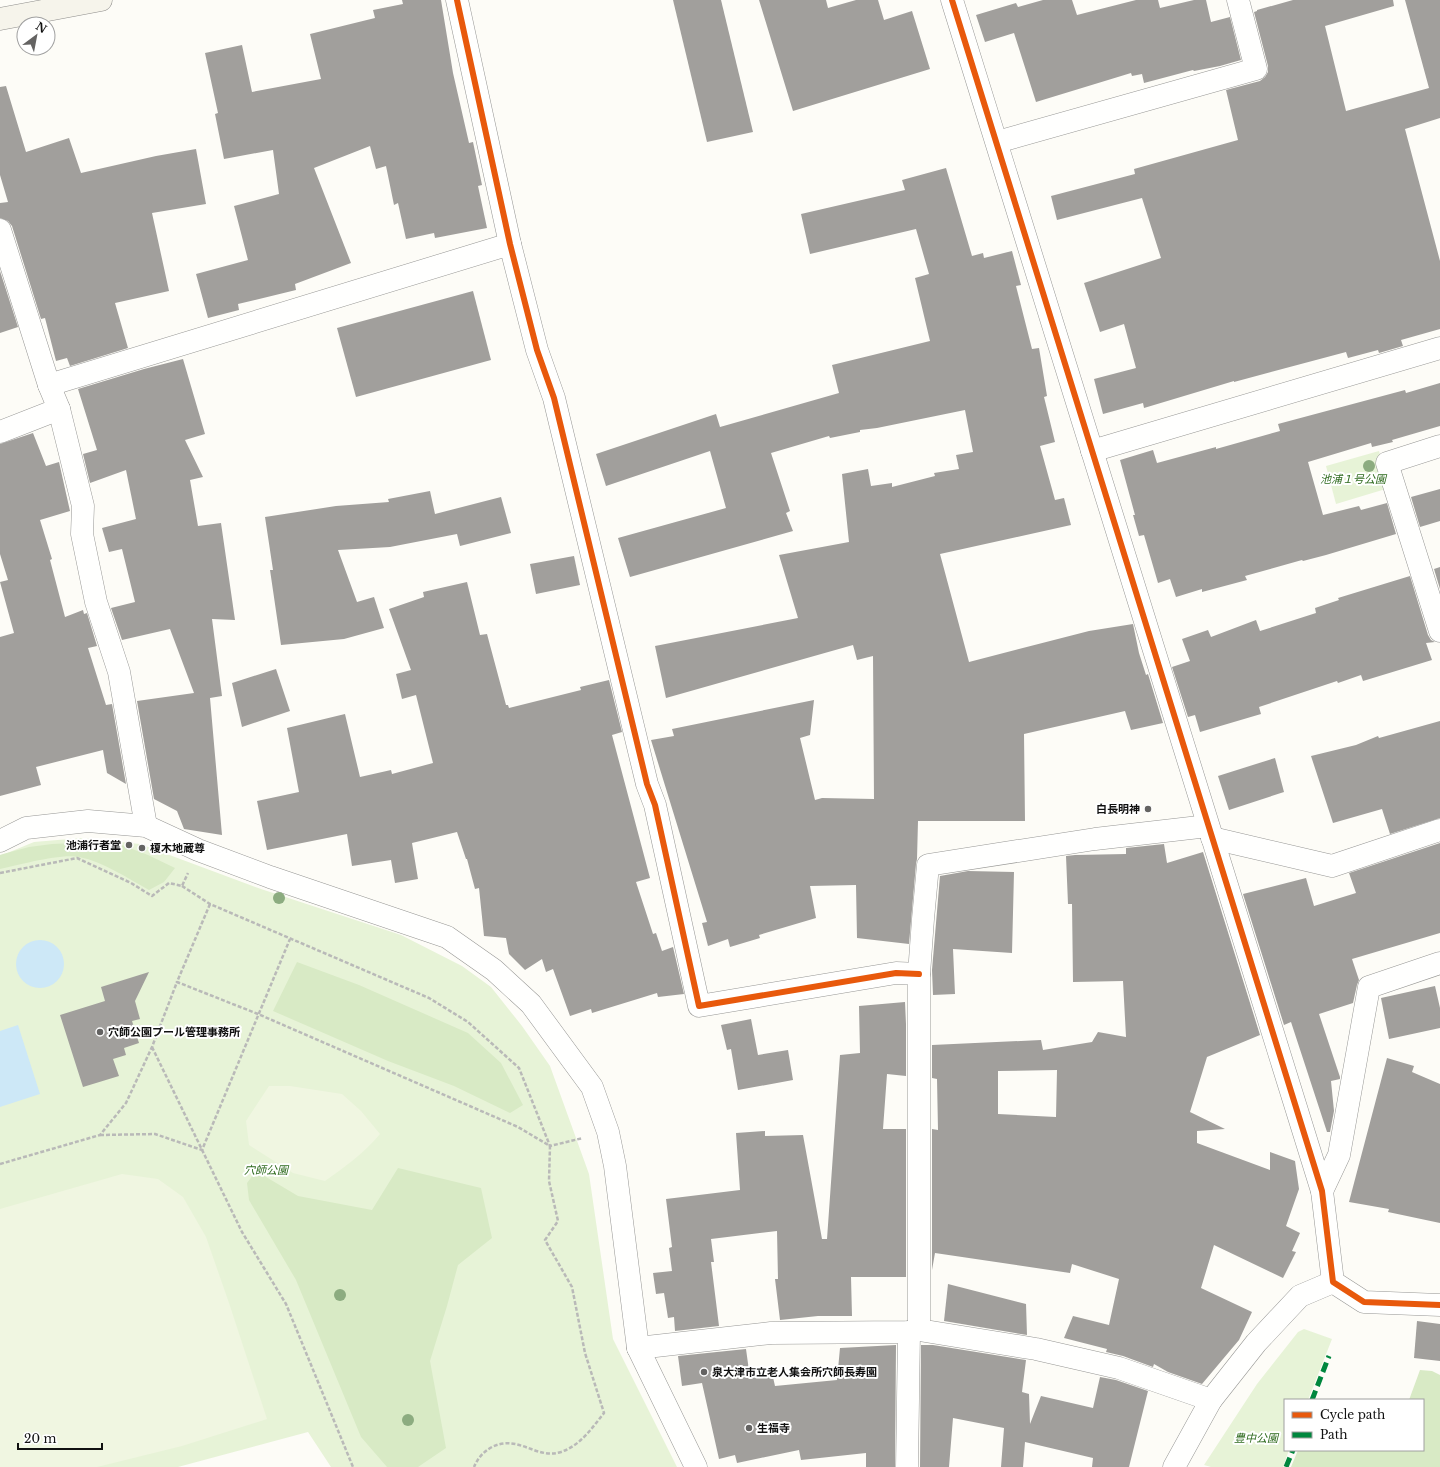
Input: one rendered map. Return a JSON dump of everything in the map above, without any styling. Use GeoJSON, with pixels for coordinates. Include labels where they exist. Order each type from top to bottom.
{"type":"FeatureCollection","features":[{"type":"Feature","properties":{"kind":"street"},"geometry":{"type":"LineString","coordinates":[[0,19],[101,0]]}},
{"type":"Feature","properties":{"kind":"street"},"geometry":{"type":"LineString","coordinates":[[457,0],[510,244],[537,350],[554,398],[647,784],[655,805],[699,1006],[896,973],[919,974]]}},
{"type":"Feature","properties":{"kind":"street"},"geometry":{"type":"LineString","coordinates":[[952,0],[1322,1192],[1333,1282]]}},
{"type":"Feature","properties":{"kind":"street"},"geometry":{"type":"LineString","coordinates":[[997,142],[1256,69],[1238,0]]}},
{"type":"Feature","properties":{"kind":"street"},"geometry":{"type":"LineString","coordinates":[[0,230],[49,385],[59,409],[83,506],[82,534],[96,602],[119,672],[146,826]]}},
{"type":"Feature","properties":{"kind":"street"},"geometry":{"type":"LineString","coordinates":[[49,385],[510,244]]}},
{"type":"Feature","properties":{"kind":"street"},"geometry":{"type":"LineString","coordinates":[[1092,450],[1440,348]]}},
{"type":"Feature","properties":{"kind":"street"},"geometry":{"type":"LineString","coordinates":[[0,432],[59,409]]}},
{"type":"Feature","properties":{"kind":"street"},"geometry":{"type":"LineString","coordinates":[[1440,446],[1387,463],[1440,631]]}},
{"type":"Feature","properties":{"kind":"street"},"geometry":{"type":"LineString","coordinates":[[0,842],[26,828],[88,821],[146,826],[198,850],[270,877],[447,937],[494,970],[531,1004],[592,1087],[608,1132],[615,1166],[638,1348],[696,1467]]}},
{"type":"Feature","properties":{"kind":"street"},"geometry":{"type":"LineString","coordinates":[[908,1467],[920,1150],[919,974],[928,865],[1095,839],[1210,832],[1332,866],[1440,830]]}},
{"type":"Feature","properties":{"kind":"street"},"geometry":{"type":"LineString","coordinates":[[1322,1192],[1339,1155],[1369,987],[1440,963]]}},
{"type":"Feature","properties":{"kind":"street"},"geometry":{"type":"LineString","coordinates":[[1333,1282],[1364,1302],[1440,1305]]}},
{"type":"Feature","properties":{"kind":"street"},"geometry":{"type":"LineString","coordinates":[[1174,1467],[1211,1400],[1256,1343],[1300,1296],[1333,1282]]}},
{"type":"Feature","properties":{"kind":"street"},"geometry":{"type":"LineString","coordinates":[[638,1348],[771,1333],[914,1331],[1036,1350],[1119,1368],[1211,1400]]}},
{"type":"Feature","properties":{"kind":"path"},"geometry":{"type":"LineString","coordinates":[[182,886],[198,850]]}},
{"type":"Feature","properties":{"kind":"path"},"geometry":{"type":"LineString","coordinates":[[0,873],[77,858],[131,883],[152,896],[169,882],[182,886],[210,904],[429,998],[468,1022],[519,1068],[550,1146],[549,1180],[558,1221],[545,1240],[572,1287],[585,1353],[604,1413],[576,1445],[560,1452],[543,1453],[512,1443],[498,1445],[486,1451],[477,1459],[474,1467]]}},
{"type":"Feature","properties":{"kind":"path"},"geometry":{"type":"LineString","coordinates":[[100,1135],[126,1103],[152,1047],[177,982],[210,904]]}},
{"type":"Feature","properties":{"kind":"path"},"geometry":{"type":"LineString","coordinates":[[202,1150],[290,939]]}},
{"type":"Feature","properties":{"kind":"path"},"geometry":{"type":"LineString","coordinates":[[177,982],[258,1014],[518,1127],[550,1146],[608,1132]]}},
{"type":"Feature","properties":{"kind":"path"},"geometry":{"type":"LineString","coordinates":[[152,1047],[242,1232],[286,1304],[353,1467]]}},
{"type":"Feature","properties":{"kind":"path"},"geometry":{"type":"LineString","coordinates":[[0,1164],[100,1135],[155,1134],[202,1150]]}},
{"type":"Feature","properties":{"kind":"green space","name":"池浦１号公園"},"geometry":{"type":"Polygon","coordinates":[[[1379,451],[1389,488],[1336,504],[1326,466],[1379,451]]]}},
{"type":"Feature","properties":{"kind":"green space","name":"穴師公園"},"geometry":{"type":"Polygon","coordinates":[[[81,838],[140,844],[261,889],[401,935],[462,966],[491,987],[522,1026],[550,1066],[589,1174],[613,1339],[677,1467],[331,1467],[308,1432],[178,1467],[0,1467],[0,856],[34,842],[81,838]]]}},
{"type":"Feature","properties":{"kind":"green space"},"geometry":{"type":"Polygon","coordinates":[[[95,842],[119,844],[148,855],[175,868],[164,882],[149,890],[106,866],[79,857],[71,856],[51,858],[0,869],[0,855],[3,854],[29,847],[52,844],[95,842]]]}},
{"type":"Feature","properties":{"kind":"green space"},"geometry":{"type":"Polygon","coordinates":[[[297,962],[359,985],[468,1033],[501,1063],[523,1105],[510,1113],[454,1086],[388,1061],[273,1011],[297,962]]]}},
{"type":"Feature","properties":{"kind":"green space"},"geometry":{"type":"Polygon","coordinates":[[[269,1086],[290,1086],[342,1094],[361,1111],[380,1134],[361,1154],[325,1181],[293,1173],[249,1145],[246,1121],[269,1086]]]}},
{"type":"Feature","properties":{"kind":"green space"},"geometry":{"type":"Polygon","coordinates":[[[398,1168],[481,1188],[492,1238],[458,1265],[430,1361],[446,1448],[418,1467],[387,1467],[361,1437],[296,1280],[249,1200],[247,1183],[256,1171],[298,1196],[372,1210],[398,1168]]]}},
{"type":"Feature","properties":{"kind":"green space"},"geometry":{"type":"Polygon","coordinates":[[[122,1174],[158,1179],[183,1197],[206,1237],[267,1419],[182,1446],[97,1467],[0,1467],[0,1209],[122,1174]]]}},
{"type":"Feature","properties":{"kind":"green space","name":"豊中公園"},"geometry":{"type":"Polygon","coordinates":[[[1304,1329],[1332,1339],[1308,1399],[1284,1399],[1284,1451],[1289,1451],[1283,1467],[1211,1467],[1204,1465],[1257,1384],[1298,1332],[1304,1329]]]}},
{"type":"Feature","properties":{"kind":"green space"},"geometry":{"type":"Polygon","coordinates":[[[1420,1370],[1432,1371],[1440,1375],[1440,1467],[1291,1467],[1298,1451],[1424,1451],[1424,1399],[1409,1399],[1420,1370]]]}},
{"type":"Feature","properties":{"kind":"water"},"geometry":{"type":"Polygon","coordinates":[[[40,940],[49,942],[57,947],[62,955],[64,964],[62,973],[57,981],[49,986],[40,988],[31,986],[23,981],[18,973],[16,964],[18,955],[23,947],[31,942],[40,940]]]}},
{"type":"Feature","properties":{"kind":"water"},"geometry":{"type":"Polygon","coordinates":[[[18,1025],[40,1094],[0,1107],[0,1031],[18,1025]]]}},
{"type":"Feature","properties":{"kind":"building"},"geometry":{"type":"Polygon","coordinates":[[[402,0],[441,0],[453,73],[469,143],[473,142],[482,185],[478,186],[487,228],[435,238],[434,233],[406,239],[398,203],[394,205],[386,166],[376,169],[370,146],[314,168],[351,263],[295,284],[296,290],[238,304],[239,310],[208,318],[196,274],[248,260],[234,206],[279,194],[273,150],[224,159],[215,114],[218,113],[205,53],[242,45],[252,92],[321,79],[310,34],[375,18],[373,10],[403,4],[402,0]]]}},
{"type":"Feature","properties":{"kind":"building"},"geometry":{"type":"Polygon","coordinates":[[[673,0],[721,0],[753,132],[707,142],[673,0]]]}},
{"type":"Feature","properties":{"kind":"building"},"geometry":{"type":"Polygon","coordinates":[[[759,0],[826,0],[828,8],[856,0],[878,0],[884,20],[912,11],[930,69],[793,111],[759,0]]]}},
{"type":"Feature","properties":{"kind":"building"},"geometry":{"type":"Polygon","coordinates":[[[1043,0],[1072,0],[1077,15],[1136,0],[1158,0],[1160,8],[1194,0],[1206,0],[1211,22],[1230,17],[1241,60],[1220,66],[1193,70],[1144,83],[1142,74],[1132,76],[1131,73],[1036,102],[1014,33],[985,42],[976,15],[1016,3],[1018,7],[1043,0]]]}},
{"type":"Feature","properties":{"kind":"building"},"geometry":{"type":"Polygon","coordinates":[[[1293,0],[1393,0],[1394,6],[1325,26],[1346,111],[1429,88],[1405,0],[1440,0],[1440,118],[1405,129],[1440,261],[1440,329],[1401,340],[1403,346],[1379,353],[1378,350],[1348,358],[1346,352],[1234,381],[1144,408],[1143,403],[1103,414],[1094,379],[1136,368],[1124,324],[1100,332],[1084,283],[1161,258],[1142,198],[1057,220],[1051,196],[1135,174],[1134,169],[1238,140],[1226,90],[1260,81],[1268,72],[1268,66],[1254,12],[1293,0]]]}},
{"type":"Feature","properties":{"kind":"building"},"geometry":{"type":"Polygon","coordinates":[[[6,86],[26,152],[69,138],[81,173],[156,156],[196,149],[206,204],[152,213],[169,291],[115,303],[128,348],[70,366],[67,358],[56,361],[45,318],[41,319],[12,226],[8,221],[0,218],[0,203],[8,202],[0,175],[0,87],[6,86]]]}},
{"type":"Feature","properties":{"kind":"building"},"geometry":{"type":"Polygon","coordinates":[[[946,168],[972,256],[983,253],[984,258],[1012,251],[1021,285],[1016,286],[1032,349],[1039,348],[1047,396],[1044,397],[1055,442],[1040,446],[1055,500],[1064,498],[1071,525],[940,554],[969,662],[1089,631],[1133,624],[1139,653],[1146,675],[1148,674],[1163,723],[1131,730],[1125,711],[1024,734],[1025,821],[918,821],[917,859],[909,944],[857,938],[856,885],[810,886],[816,918],[759,935],[760,938],[730,947],[728,939],[708,946],[702,923],[707,922],[651,740],[674,736],[672,729],[814,700],[810,735],[800,738],[815,800],[822,798],[874,799],[873,656],[857,660],[853,645],[666,698],[655,646],[798,618],[779,555],[849,542],[842,474],[868,469],[871,486],[892,483],[892,487],[935,476],[934,473],[959,469],[956,455],[973,452],[965,410],[877,428],[860,430],[860,432],[830,438],[829,436],[771,453],[790,511],[786,513],[793,531],[630,577],[618,538],[726,508],[710,451],[606,486],[596,454],[716,414],[720,427],[839,393],[832,365],[930,341],[915,278],[929,274],[916,229],[810,254],[801,214],[905,190],[902,180],[946,168]]]}},
{"type":"Feature","properties":{"kind":"building"},"geometry":{"type":"Polygon","coordinates":[[[0,271],[18,327],[0,333],[0,271]]]}},
{"type":"Feature","properties":{"kind":"building"},"geometry":{"type":"Polygon","coordinates":[[[473,291],[491,360],[356,397],[337,328],[473,291]]]}},
{"type":"Feature","properties":{"kind":"building"},"geometry":{"type":"Polygon","coordinates":[[[183,359],[205,434],[185,440],[203,477],[190,480],[198,526],[221,523],[235,620],[212,619],[222,696],[210,698],[222,835],[184,829],[177,811],[154,799],[137,701],[194,693],[170,629],[122,640],[111,608],[135,602],[122,549],[109,552],[102,528],[136,519],[126,470],[90,483],[83,454],[97,450],[78,389],[183,359]]]}},
{"type":"Feature","properties":{"kind":"building"},"geometry":{"type":"Polygon","coordinates":[[[1440,383],[1440,426],[1392,440],[1393,442],[1372,447],[1371,443],[1308,462],[1323,515],[1359,506],[1361,510],[1387,503],[1396,534],[1326,555],[1245,576],[1247,580],[1202,592],[1202,589],[1176,597],[1170,579],[1158,583],[1144,535],[1139,536],[1133,515],[1135,515],[1120,460],[1153,450],[1157,463],[1216,447],[1216,449],[1280,431],[1278,424],[1405,390],[1406,393],[1440,383]]]}},
{"type":"Feature","properties":{"kind":"building"},"geometry":{"type":"Polygon","coordinates":[[[33,433],[46,466],[59,462],[70,511],[40,520],[52,559],[50,560],[65,617],[83,610],[84,614],[87,613],[97,646],[88,648],[106,705],[112,704],[126,784],[107,773],[103,750],[36,767],[41,785],[0,796],[0,637],[14,633],[0,582],[8,580],[0,554],[0,444],[33,433]]]}},
{"type":"Feature","properties":{"kind":"building"},"geometry":{"type":"Polygon","coordinates":[[[1440,489],[1440,521],[1420,527],[1411,497],[1440,489]]]}},
{"type":"Feature","properties":{"kind":"building"},"geometry":{"type":"Polygon","coordinates":[[[430,491],[435,514],[501,497],[511,533],[460,546],[457,534],[390,547],[338,550],[357,602],[374,597],[384,628],[344,639],[281,645],[270,570],[273,570],[265,517],[336,506],[389,502],[388,499],[430,491]]]}},
{"type":"Feature","properties":{"kind":"building"},"geometry":{"type":"Polygon","coordinates":[[[574,556],[580,585],[536,594],[530,564],[574,556]]]}},
{"type":"Feature","properties":{"kind":"building"},"geometry":{"type":"Polygon","coordinates":[[[1440,567],[1440,589],[1434,569],[1440,567]]]}},
{"type":"Feature","properties":{"kind":"building"},"geometry":{"type":"Polygon","coordinates":[[[1410,576],[1428,635],[1431,640],[1435,642],[1426,643],[1432,660],[1363,681],[1361,675],[1338,683],[1337,681],[1259,707],[1261,714],[1200,732],[1195,715],[1188,717],[1172,667],[1190,661],[1182,639],[1208,630],[1211,637],[1256,620],[1260,631],[1316,613],[1315,608],[1339,600],[1338,598],[1410,576]]]}},
{"type":"Feature","properties":{"kind":"building"},"geometry":{"type":"Polygon","coordinates":[[[467,582],[480,635],[487,634],[506,705],[508,705],[509,708],[581,690],[580,687],[609,680],[622,732],[612,735],[650,878],[636,882],[653,934],[656,933],[662,951],[673,947],[684,994],[658,997],[657,993],[592,1013],[591,1009],[570,1016],[553,969],[546,972],[542,959],[525,970],[509,954],[506,938],[484,936],[479,888],[475,889],[467,859],[457,832],[412,843],[418,879],[395,883],[391,860],[352,866],[347,834],[267,850],[257,801],[299,792],[287,728],[345,714],[360,777],[391,770],[392,774],[433,763],[416,695],[402,699],[396,674],[411,670],[389,609],[424,597],[423,592],[467,582]]]}},
{"type":"Feature","properties":{"kind":"building"},"geometry":{"type":"Polygon","coordinates":[[[276,669],[290,711],[242,727],[232,683],[276,669]]]}},
{"type":"Feature","properties":{"kind":"building"},"geometry":{"type":"Polygon","coordinates":[[[1440,721],[1440,818],[1390,834],[1382,809],[1333,823],[1311,756],[1356,745],[1378,736],[1379,738],[1440,721]]]}},
{"type":"Feature","properties":{"kind":"building"},"geometry":{"type":"Polygon","coordinates":[[[1275,758],[1284,792],[1229,810],[1218,776],[1275,758]]]}},
{"type":"Feature","properties":{"kind":"building"},"geometry":{"type":"Polygon","coordinates":[[[1440,843],[1440,933],[1352,959],[1359,980],[1353,1003],[1319,1014],[1340,1077],[1340,1079],[1331,1081],[1334,1111],[1330,1132],[1327,1132],[1291,1022],[1284,1025],[1243,894],[1306,878],[1314,906],[1356,893],[1349,873],[1440,843]]]}},
{"type":"Feature","properties":{"kind":"building"},"geometry":{"type":"Polygon","coordinates":[[[1164,844],[1167,863],[1203,852],[1260,1035],[1207,1057],[1190,1112],[1225,1129],[1197,1131],[1197,1143],[1270,1170],[1270,1152],[1295,1161],[1299,1189],[1286,1226],[1300,1233],[1292,1251],[1296,1252],[1283,1278],[1214,1245],[1201,1288],[1252,1312],[1239,1340],[1202,1384],[1168,1372],[1154,1364],[1153,1367],[1123,1356],[1106,1352],[1107,1349],[1064,1338],[1073,1316],[1109,1325],[1119,1279],[1072,1264],[1070,1273],[935,1253],[932,1270],[932,1129],[938,1130],[937,1079],[932,1078],[932,1045],[1041,1040],[1043,1050],[1092,1042],[1098,1032],[1126,1037],[1123,981],[1073,982],[1072,904],[1068,904],[1066,856],[1126,854],[1126,848],[1164,844]],[[1057,1070],[998,1071],[998,1114],[1056,1117],[1057,1070]]]}},
{"type":"Feature","properties":{"kind":"building"},"geometry":{"type":"Polygon","coordinates":[[[968,871],[1014,872],[1012,953],[953,949],[955,994],[933,995],[932,970],[940,876],[968,871]]]}},
{"type":"Feature","properties":{"kind":"building","name":"穴師公園プール管理事務所"},"geometry":{"type":"Polygon","coordinates":[[[149,972],[135,1001],[140,1019],[132,1021],[139,1043],[124,1048],[126,1055],[113,1059],[119,1076],[83,1087],[60,1015],[105,1001],[101,987],[149,972]]]}},
{"type":"Feature","properties":{"kind":"building"},"geometry":{"type":"Polygon","coordinates":[[[1435,986],[1440,1008],[1440,1028],[1389,1039],[1381,998],[1435,986]]]}},
{"type":"Feature","properties":{"kind":"building"},"geometry":{"type":"Polygon","coordinates":[[[905,1002],[906,1076],[887,1074],[883,1129],[906,1129],[906,1277],[851,1277],[852,1316],[818,1316],[780,1320],[775,1279],[778,1279],[777,1231],[711,1239],[714,1262],[711,1262],[719,1326],[675,1331],[674,1317],[668,1318],[664,1293],[656,1294],[653,1273],[672,1271],[669,1248],[672,1247],[666,1199],[740,1190],[736,1133],[765,1131],[765,1136],[803,1135],[822,1239],[827,1239],[840,1055],[860,1053],[859,1006],[905,1002]]]}},
{"type":"Feature","properties":{"kind":"building"},"geometry":{"type":"Polygon","coordinates":[[[751,1019],[758,1055],[788,1050],[793,1080],[738,1090],[731,1049],[727,1050],[721,1025],[751,1019]]]}},
{"type":"Feature","properties":{"kind":"building"},"geometry":{"type":"Polygon","coordinates":[[[1387,1058],[1414,1066],[1412,1072],[1440,1084],[1440,1223],[1388,1212],[1389,1209],[1349,1202],[1387,1058]]]}},
{"type":"Feature","properties":{"kind":"building"},"geometry":{"type":"Polygon","coordinates":[[[948,1284],[1026,1304],[1027,1335],[944,1321],[948,1284]]]}},
{"type":"Feature","properties":{"kind":"building"},"geometry":{"type":"Polygon","coordinates":[[[1417,1321],[1440,1324],[1440,1361],[1414,1358],[1417,1321]]]}},
{"type":"Feature","properties":{"kind":"building"},"geometry":{"type":"Polygon","coordinates":[[[896,1345],[895,1467],[866,1467],[866,1453],[801,1460],[799,1450],[737,1463],[735,1455],[719,1459],[702,1383],[682,1386],[678,1356],[746,1349],[750,1378],[772,1373],[775,1386],[837,1380],[840,1348],[896,1345]]]}},
{"type":"Feature","properties":{"kind":"building"},"geometry":{"type":"Polygon","coordinates":[[[921,1345],[933,1345],[1026,1360],[1022,1392],[1029,1394],[1030,1424],[1041,1396],[1093,1408],[1100,1377],[1116,1380],[1148,1391],[1129,1467],[1092,1467],[1093,1458],[1025,1442],[1023,1467],[1001,1467],[1004,1428],[953,1418],[949,1467],[920,1467],[921,1345]]]}},
{"type":"Feature","properties":{"kind":"marked path"},"geometry":{"type":"LineString","coordinates":[[1312,1399],[1329,1356]]}},
{"type":"Feature","properties":{"kind":"marked path"},"geometry":{"type":"LineString","coordinates":[[1286,1467],[1293,1451]]}},
{"type":"Feature","properties":{"kind":"cycle path"},"geometry":{"type":"LineString","coordinates":[[457,0],[510,244],[537,350],[554,398],[647,784],[655,805],[699,1006],[896,973],[919,974]]}},
{"type":"Feature","properties":{"kind":"cycle path"},"geometry":{"type":"LineString","coordinates":[[952,0],[1322,1191],[1333,1282],[1364,1302],[1440,1305]]}},
{"type":"Feature","properties":{"kind":"place","name":"白長明神"},"geometry":{"type":"Point","coordinates":[1148,809]}},
{"type":"Feature","properties":{"kind":"place","name":"池浦行者堂"},"geometry":{"type":"Point","coordinates":[129,845]}},
{"type":"Feature","properties":{"kind":"place","name":"榎木地蔵尊"},"geometry":{"type":"Point","coordinates":[142,848]}},
{"type":"Feature","properties":{"kind":"place","name":"穴師公園プール管理事務所"},"geometry":{"type":"Point","coordinates":[100,1032]}},
{"type":"Feature","properties":{"kind":"place","name":"泉大津市立老人集会所穴師長寿園"},"geometry":{"type":"Point","coordinates":[704,1372]}},
{"type":"Feature","properties":{"kind":"place","name":"生福寺"},"geometry":{"type":"Point","coordinates":[749,1428]}}]}
